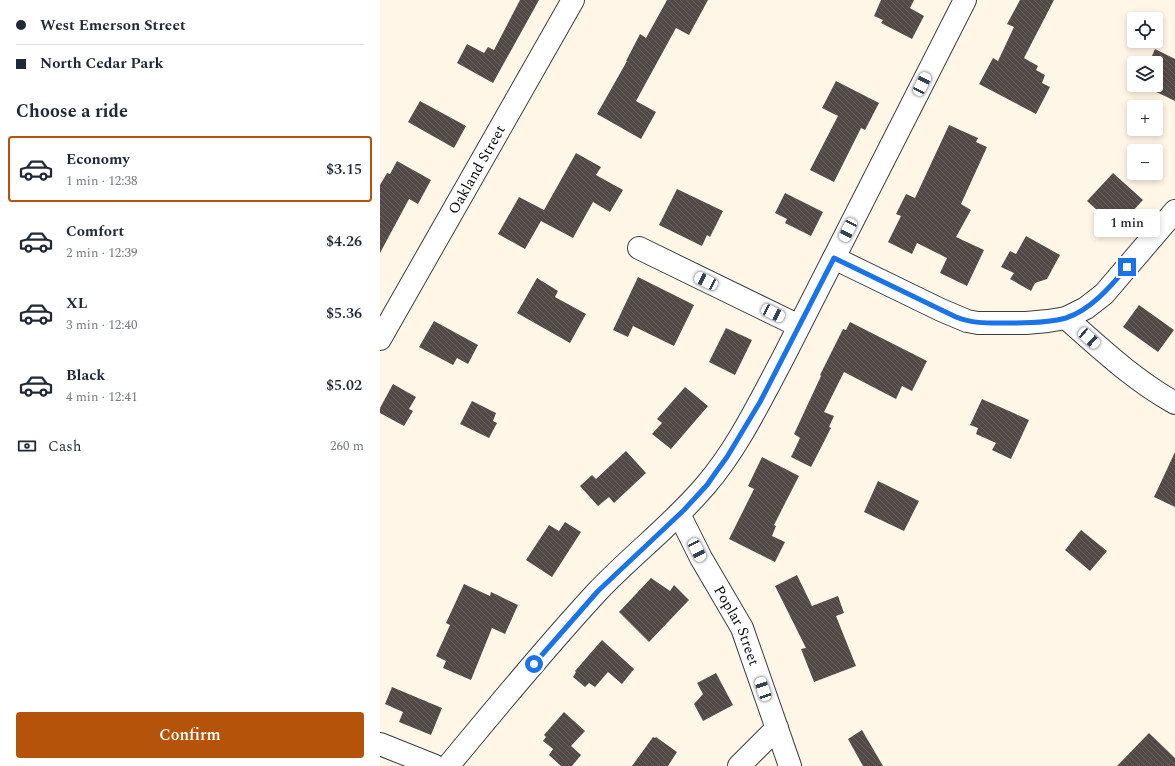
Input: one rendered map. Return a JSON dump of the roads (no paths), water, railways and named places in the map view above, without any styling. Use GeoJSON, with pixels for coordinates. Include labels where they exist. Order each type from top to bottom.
{"type":"FeatureCollection","features":[{"type":"Feature","properties":{"kind":"street","name":"Oakland Street"},"geometry":{"type":"LineString","coordinates":[[380,340],[573,0]]}},
{"type":"Feature","properties":{"kind":"street"},"geometry":{"type":"LineString","coordinates":[[448,766],[517,683],[588,602],[707,485],[727,457],[760,402],[965,0]]}},
{"type":"Feature","properties":{"kind":"street"},"geometry":{"type":"LineString","coordinates":[[834,258],[967,321],[978,323],[1026,323],[1066,318],[1086,308],[1104,294],[1175,211]]}},
{"type":"Feature","properties":{"kind":"street"},"geometry":{"type":"LineString","coordinates":[[639,248],[799,326]]}},
{"type":"Feature","properties":{"kind":"street"},"geometry":{"type":"LineString","coordinates":[[1066,318],[1123,369],[1157,393],[1175,403]]}},
{"type":"Feature","properties":{"kind":"street","name":"Poplar Street"},"geometry":{"type":"LineString","coordinates":[[679,514],[701,558],[742,628],[790,766]]}},
{"type":"Feature","properties":{"kind":"street"},"geometry":{"type":"LineString","coordinates":[[739,766],[777,728]]}},
{"type":"Feature","properties":{"kind":"street"},"geometry":{"type":"LineString","coordinates":[[380,744],[435,766]]}}]}
